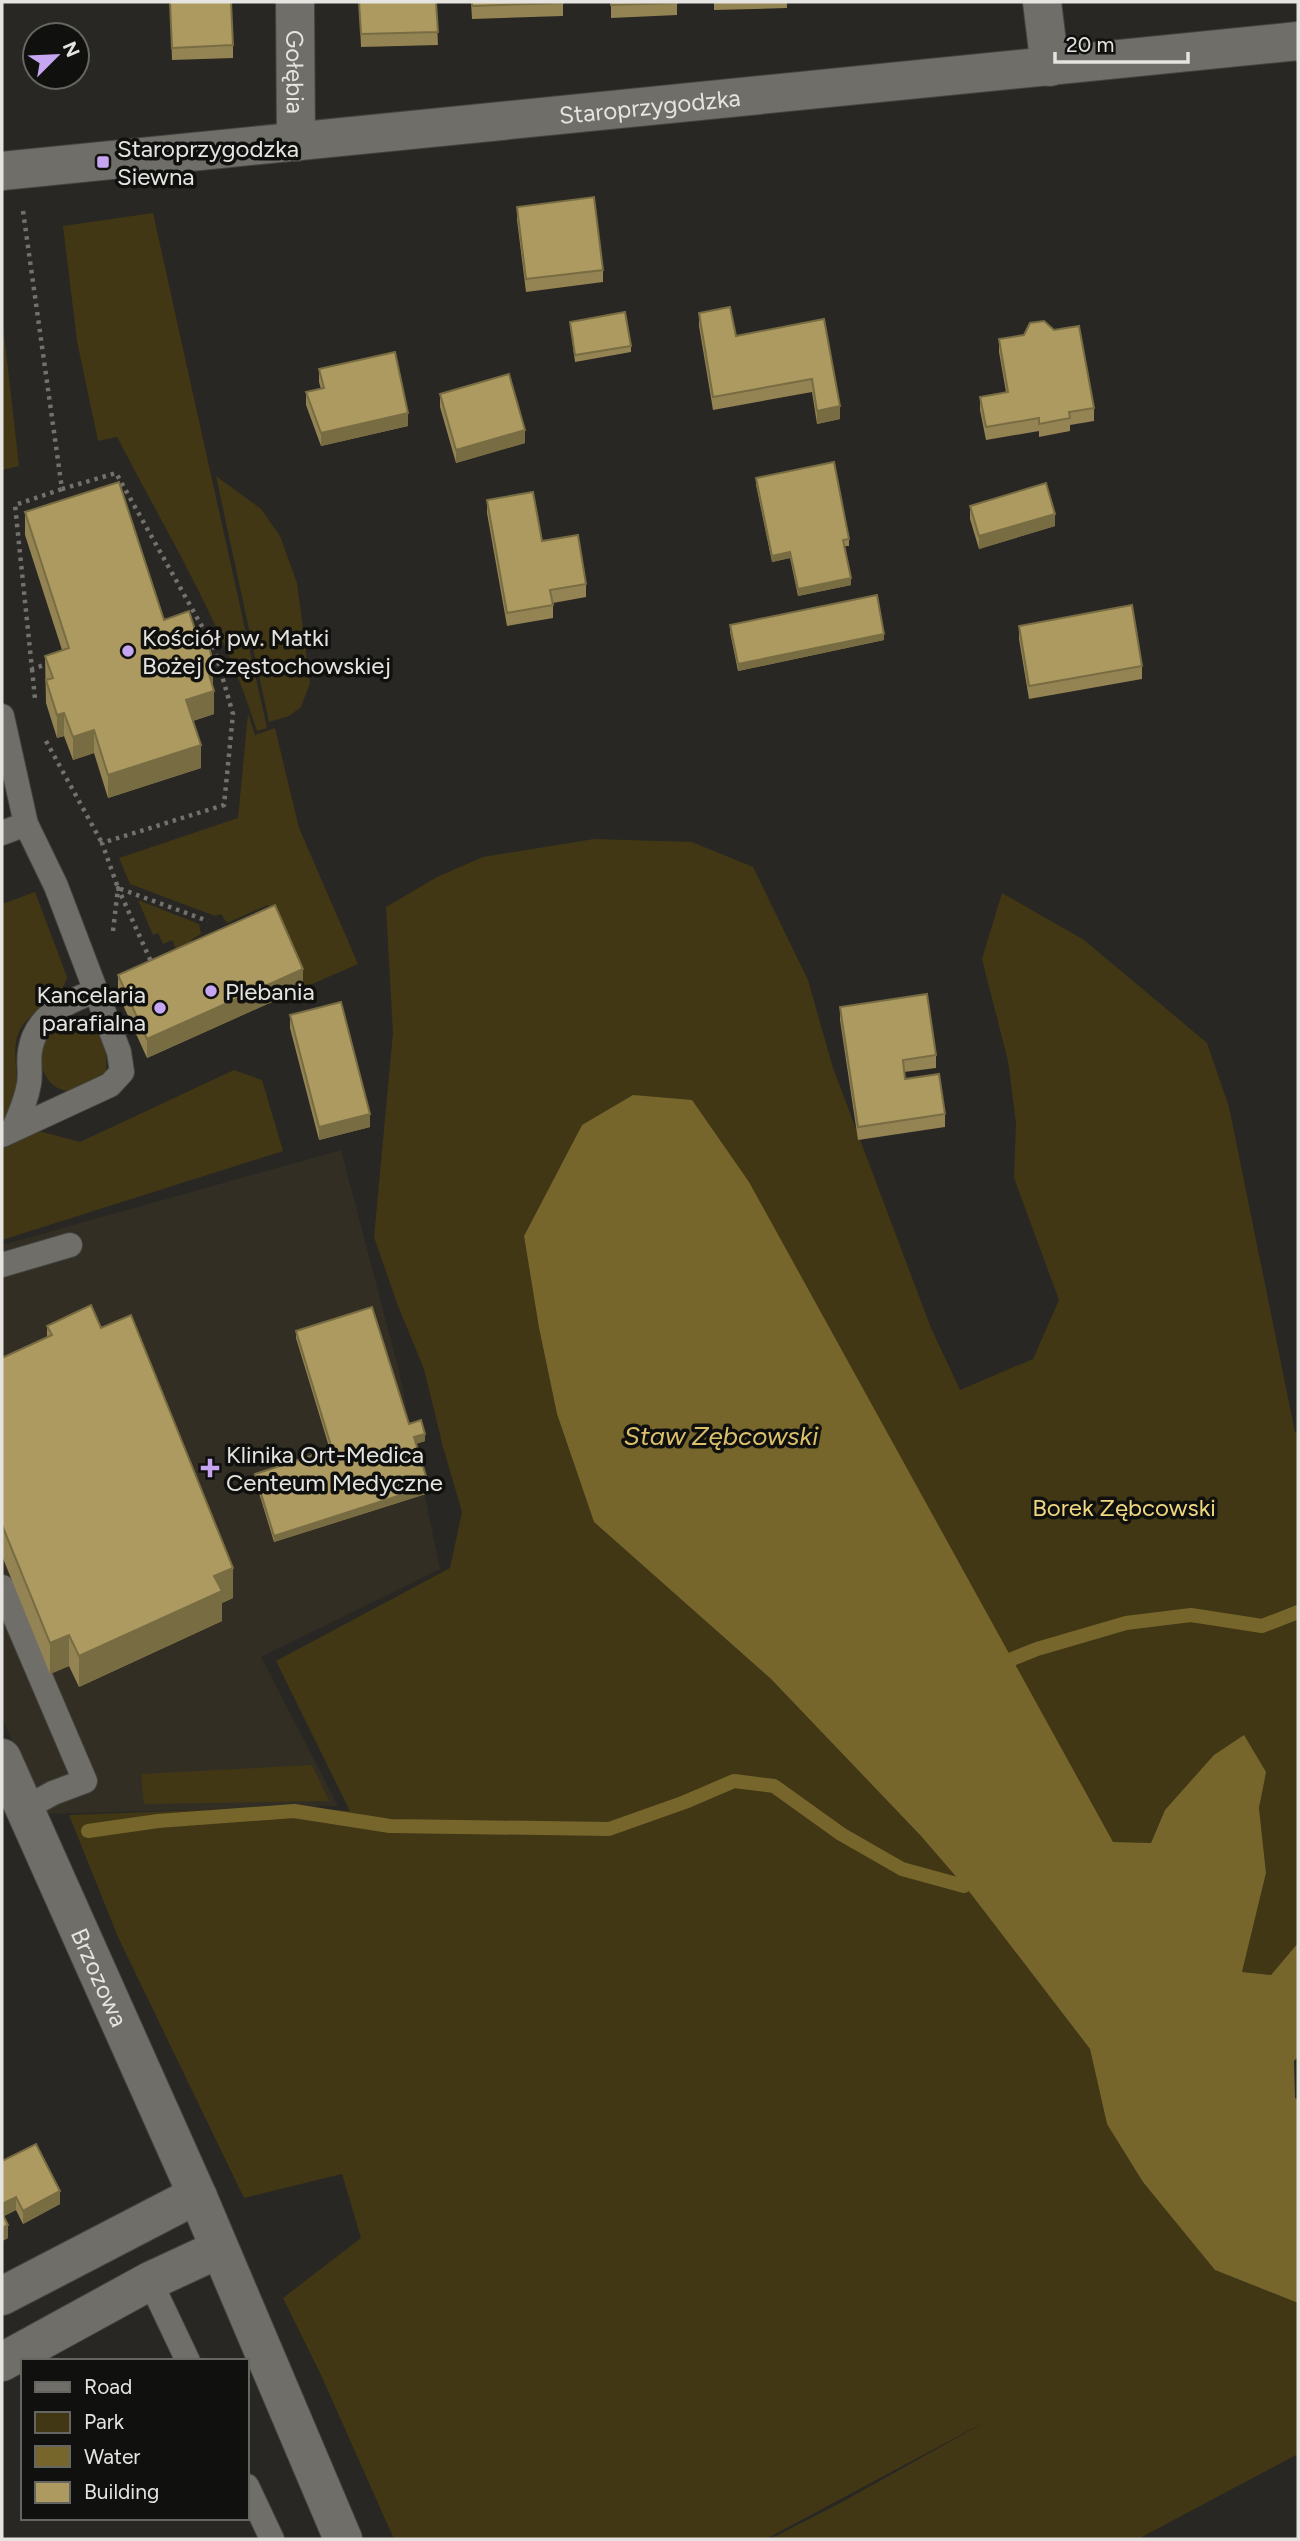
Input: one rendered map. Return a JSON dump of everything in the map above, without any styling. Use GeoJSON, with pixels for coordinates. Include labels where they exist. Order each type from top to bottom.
{"type":"FeatureCollection","features":[{"type":"Feature","properties":{"kind":"street","name":"Gołębia"},"geometry":{"type":"LineString","coordinates":[[295,2],[296,142]]}},
{"type":"Feature","properties":{"kind":"street"},"geometry":{"type":"LineString","coordinates":[[1042,2],[1050,67]]}},
{"type":"Feature","properties":{"kind":"street","name":"Staroprzygodzka"},"geometry":{"type":"LineString","coordinates":[[2,171],[1298,40]]}},
{"type":"Feature","properties":{"kind":"street","name":"Brzozowa"},"geometry":{"type":"LineString","coordinates":[[2,1758],[198,2197],[343,2539]]}},
{"type":"Feature","properties":{"kind":"street"},"geometry":{"type":"LineString","coordinates":[[2,2297],[183,2202],[198,2197]]}},
{"type":"Feature","properties":{"kind":"street"},"geometry":{"type":"LineString","coordinates":[[2,2362],[150,2281],[219,2249]]}},
{"type":"Feature","properties":{"kind":"lane"},"geometry":{"type":"LineString","coordinates":[[2,718],[26,824],[55,886],[119,1052],[122,1072],[110,1085],[7,1133]]}},
{"type":"Feature","properties":{"kind":"lane"},"geometry":{"type":"LineString","coordinates":[[2,833],[26,824]]}},
{"type":"Feature","properties":{"kind":"lane"},"geometry":{"type":"LineString","coordinates":[[7,1133],[26,1102],[30,1080],[30,1051],[37,1029],[55,1009],[94,992]]}},
{"type":"Feature","properties":{"kind":"lane"},"geometry":{"type":"LineString","coordinates":[[2,1265],[70,1245]]}},
{"type":"Feature","properties":{"kind":"lane"},"geometry":{"type":"LineString","coordinates":[[2,1587],[85,1781],[53,1793],[24,1809]]}},
{"type":"Feature","properties":{"kind":"lane"},"geometry":{"type":"LineString","coordinates":[[150,2281],[187,2359]]}},
{"type":"Feature","properties":{"kind":"lane"},"geometry":{"type":"LineString","coordinates":[[248,2488],[272,2539]]}},
{"type":"Feature","properties":{"kind":"path"},"geometry":{"type":"LineString","coordinates":[[23,211],[62,489]]}},
{"type":"Feature","properties":{"kind":"path"},"geometry":{"type":"LineString","coordinates":[[36,704],[15,505],[116,473],[214,648],[233,714],[224,805],[102,843]]}},
{"type":"Feature","properties":{"kind":"path"},"geometry":{"type":"LineString","coordinates":[[32,669],[54,662]]}},
{"type":"Feature","properties":{"kind":"path"},"geometry":{"type":"LineString","coordinates":[[45,740],[102,843],[118,888],[208,921]]}},
{"type":"Feature","properties":{"kind":"shaded area","name":"Klinika Ort-Medica Centeum Medyczne"},"geometry":{"type":"Polygon","coordinates":[[[341,1150],[398,1367],[440,1569],[261,1657],[338,1806],[44,1814],[2,1718],[2,1245],[341,1150]]]}},
{"type":"Feature","properties":{"kind":"green space"},"geometry":{"type":"Polygon","coordinates":[[[153,213],[267,728],[257,731],[229,655],[212,618],[117,437],[98,441],[77,341],[63,226],[153,213]]]}},
{"type":"Feature","properties":{"kind":"green space"},"geometry":{"type":"Polygon","coordinates":[[[2,316],[19,466],[2,470],[2,316]]]}},
{"type":"Feature","properties":{"kind":"green space"},"geometry":{"type":"Polygon","coordinates":[[[216,476],[261,509],[280,536],[297,583],[310,683],[301,707],[289,716],[269,722],[216,476]]]}},
{"type":"Feature","properties":{"kind":"green space"},"geometry":{"type":"Polygon","coordinates":[[[248,714],[255,735],[275,728],[299,828],[358,964],[303,988],[268,905],[227,923],[221,914],[215,916],[130,884],[119,858],[238,818],[248,714]]]}},
{"type":"Feature","properties":{"kind":"green space","name":"Borek Zębcowski"},"geometry":{"type":"Polygon","coordinates":[[[594,839],[692,842],[753,867],[808,980],[833,1068],[931,1328],[960,1390],[1033,1359],[1059,1300],[1014,1178],[1016,1123],[1008,1061],[982,959],[1002,893],[1084,940],[1207,1043],[1229,1107],[1295,1432],[1298,1434],[1298,1943],[1271,1975],[1242,1972],[1266,1873],[1259,1808],[1265,1772],[1165,1810],[1151,1843],[1113,1842],[582,1125],[524,1236],[557,1414],[594,1522],[771,1679],[921,1836],[971,1894],[1090,2049],[1107,2124],[1215,2270],[1298,2303],[1298,2454],[1138,2539],[770,2539],[994,2417],[766,2539],[394,2539],[321,2375],[283,2298],[361,2238],[342,2174],[244,2198],[118,1937],[69,1815],[286,1807],[350,1811],[276,1661],[450,1568],[462,1512],[424,1369],[374,1237],[393,1033],[386,907],[437,877],[483,857],[594,839]]]}},
{"type":"Feature","properties":{"kind":"green space"},"geometry":{"type":"Polygon","coordinates":[[[35,892],[67,977],[59,993],[21,1028],[15,1049],[15,1097],[2,1121],[2,904],[35,892]]]}},
{"type":"Feature","properties":{"kind":"green space"},"geometry":{"type":"Polygon","coordinates":[[[138,900],[199,924],[201,934],[191,940],[199,957],[183,965],[172,940],[163,944],[158,933],[153,935],[138,900]]]}},
{"type":"Feature","properties":{"kind":"green space"},"geometry":{"type":"Polygon","coordinates":[[[69,1019],[89,1024],[101,1034],[106,1050],[106,1071],[86,1086],[68,1091],[55,1086],[46,1076],[40,1047],[44,1033],[53,1023],[69,1019]]]}},
{"type":"Feature","properties":{"kind":"green space"},"geometry":{"type":"Polygon","coordinates":[[[234,1070],[262,1080],[283,1151],[2,1240],[2,1146],[35,1130],[80,1142],[234,1070]]]}},
{"type":"Feature","properties":{"kind":"green space"},"geometry":{"type":"Polygon","coordinates":[[[312,1765],[329,1801],[144,1804],[141,1774],[312,1765]]]}},
{"type":"Feature","properties":{"kind":"water","name":"Staw Zębcowski"},"geometry":{"type":"Polygon","coordinates":[[[633,1095],[692,1100],[749,1182],[1113,1842],[1151,1843],[1165,1810],[1214,1755],[1244,1735],[1266,1772],[1259,1808],[1266,1873],[1242,1972],[1271,1975],[1298,1943],[1298,2057],[1294,2061],[1295,2098],[1298,2100],[1298,2303],[1215,2270],[1143,2182],[1107,2124],[1090,2049],[971,1894],[921,1836],[771,1679],[594,1522],[557,1414],[524,1236],[582,1125],[633,1095]]]}},
{"type":"Feature","properties":{"kind":"building"},"geometry":{"type":"Polygon","coordinates":[[[170,2],[231,2],[233,45],[172,48],[170,2]]]}},
{"type":"Feature","properties":{"kind":"building"},"geometry":{"type":"Polygon","coordinates":[[[359,2],[436,2],[438,32],[361,34],[359,2]]]}},
{"type":"Feature","properties":{"kind":"building"},"geometry":{"type":"Polygon","coordinates":[[[472,2],[563,2],[563,3],[472,6],[472,2]]]}},
{"type":"Feature","properties":{"kind":"building"},"geometry":{"type":"Polygon","coordinates":[[[611,2],[677,2],[677,3],[611,5],[611,2]]]}},
{"type":"Feature","properties":{"kind":"building"},"geometry":{"type":"Polygon","coordinates":[[[594,197],[603,270],[526,279],[517,207],[594,197]]]}},
{"type":"Feature","properties":{"kind":"building"},"geometry":{"type":"Polygon","coordinates":[[[730,307],[736,336],[824,319],[840,406],[817,411],[812,379],[713,397],[699,313],[730,307]]]}},
{"type":"Feature","properties":{"kind":"building"},"geometry":{"type":"Polygon","coordinates":[[[625,312],[631,346],[575,355],[570,322],[625,312]]]}},
{"type":"Feature","properties":{"kind":"building"},"geometry":{"type":"Polygon","coordinates":[[[1044,321],[1054,330],[1079,326],[1094,408],[1069,412],[1070,418],[1039,424],[1039,418],[986,427],[980,397],[1008,392],[999,339],[1024,335],[1030,323],[1044,321]]]}},
{"type":"Feature","properties":{"kind":"building"},"geometry":{"type":"Polygon","coordinates":[[[395,352],[408,413],[321,433],[306,392],[324,388],[319,369],[395,352]]]}},
{"type":"Feature","properties":{"kind":"building"},"geometry":{"type":"Polygon","coordinates":[[[509,374],[525,430],[456,450],[440,394],[509,374]]]}},
{"type":"Feature","properties":{"kind":"building"},"geometry":{"type":"Polygon","coordinates":[[[834,462],[849,539],[843,540],[851,578],[798,589],[790,552],[772,556],[756,478],[834,462]]]}},
{"type":"Feature","properties":{"kind":"building","name":"Kościół pw. Matki Bożej Częstochowskiej"},"geometry":{"type":"Polygon","coordinates":[[[119,482],[164,620],[189,611],[199,642],[207,639],[213,662],[206,664],[214,691],[186,700],[201,745],[108,775],[94,730],[73,737],[64,713],[57,715],[46,680],[53,678],[45,656],[69,648],[25,512],[119,482]]]}},
{"type":"Feature","properties":{"kind":"building"},"geometry":{"type":"Polygon","coordinates":[[[1046,483],[1055,514],[979,536],[970,506],[1046,483]]]}},
{"type":"Feature","properties":{"kind":"building"},"geometry":{"type":"Polygon","coordinates":[[[533,492],[542,541],[578,535],[586,584],[550,590],[553,605],[507,613],[487,500],[533,492]]]}},
{"type":"Feature","properties":{"kind":"building"},"geometry":{"type":"Polygon","coordinates":[[[877,595],[884,634],[738,664],[730,625],[877,595]]]}},
{"type":"Feature","properties":{"kind":"building"},"geometry":{"type":"Polygon","coordinates":[[[1132,605],[1142,666],[1029,686],[1019,626],[1132,605]]]}},
{"type":"Feature","properties":{"kind":"building","name":"Plebania"},"geometry":{"type":"Polygon","coordinates":[[[275,905],[303,969],[147,1039],[118,975],[275,905]]]}},
{"type":"Feature","properties":{"kind":"building"},"geometry":{"type":"Polygon","coordinates":[[[927,994],[936,1055],[903,1060],[905,1079],[939,1074],[945,1114],[858,1127],[840,1007],[927,994]]]}},
{"type":"Feature","properties":{"kind":"building"},"geometry":{"type":"Polygon","coordinates":[[[341,1002],[370,1114],[319,1127],[290,1015],[341,1002]]]}},
{"type":"Feature","properties":{"kind":"building"},"geometry":{"type":"Polygon","coordinates":[[[91,1305],[101,1328],[131,1315],[233,1568],[214,1576],[222,1591],[79,1656],[69,1635],[50,1643],[2,1525],[2,1358],[52,1335],[47,1326],[91,1305]]]}},
{"type":"Feature","properties":{"kind":"building"},"geometry":{"type":"Polygon","coordinates":[[[372,1307],[409,1424],[421,1420],[425,1434],[414,1437],[429,1486],[274,1536],[255,1474],[332,1449],[296,1331],[372,1307]]]}},
{"type":"Feature","properties":{"kind":"building"},"geometry":{"type":"Polygon","coordinates":[[[36,2144],[60,2191],[23,2211],[16,2197],[2,2204],[2,2161],[36,2144]]]}},
{"type":"Feature","properties":{"kind":"building"},"geometry":{"type":"Polygon","coordinates":[[[2,2213],[8,2225],[2,2228],[2,2213]]]}},
{"type":"Feature","properties":{"kind":"waterway"},"geometry":{"type":"LineString","coordinates":[[1012,1659],[1126,1623],[1191,1615],[1262,1626],[1298,1612]]}},
{"type":"Feature","properties":{"kind":"waterway"},"geometry":{"type":"LineString","coordinates":[[88,1831],[158,1821],[294,1811],[390,1826],[609,1829],[734,1781],[774,1786],[841,1834],[902,1869],[964,1886]]}},
{"type":"Feature","properties":{"kind":"place","name":"Staroprzygodzka Siewna"},"geometry":{"type":"Point","coordinates":[103,162]}},
{"type":"Feature","properties":{"kind":"place","name":"Kościół pw. Matki Bożej Częstochowskiej"},"geometry":{"type":"Point","coordinates":[128,651]}},
{"type":"Feature","properties":{"kind":"place","name":"Plebania"},"geometry":{"type":"Point","coordinates":[211,991]}},
{"type":"Feature","properties":{"kind":"place","name":"Kancelaria parafialna"},"geometry":{"type":"Point","coordinates":[160,1008]}},
{"type":"Feature","properties":{"kind":"place","name":"Klinika Ort-Medica Centeum Medyczne"},"geometry":{"type":"Point","coordinates":[210,1468]}}]}
